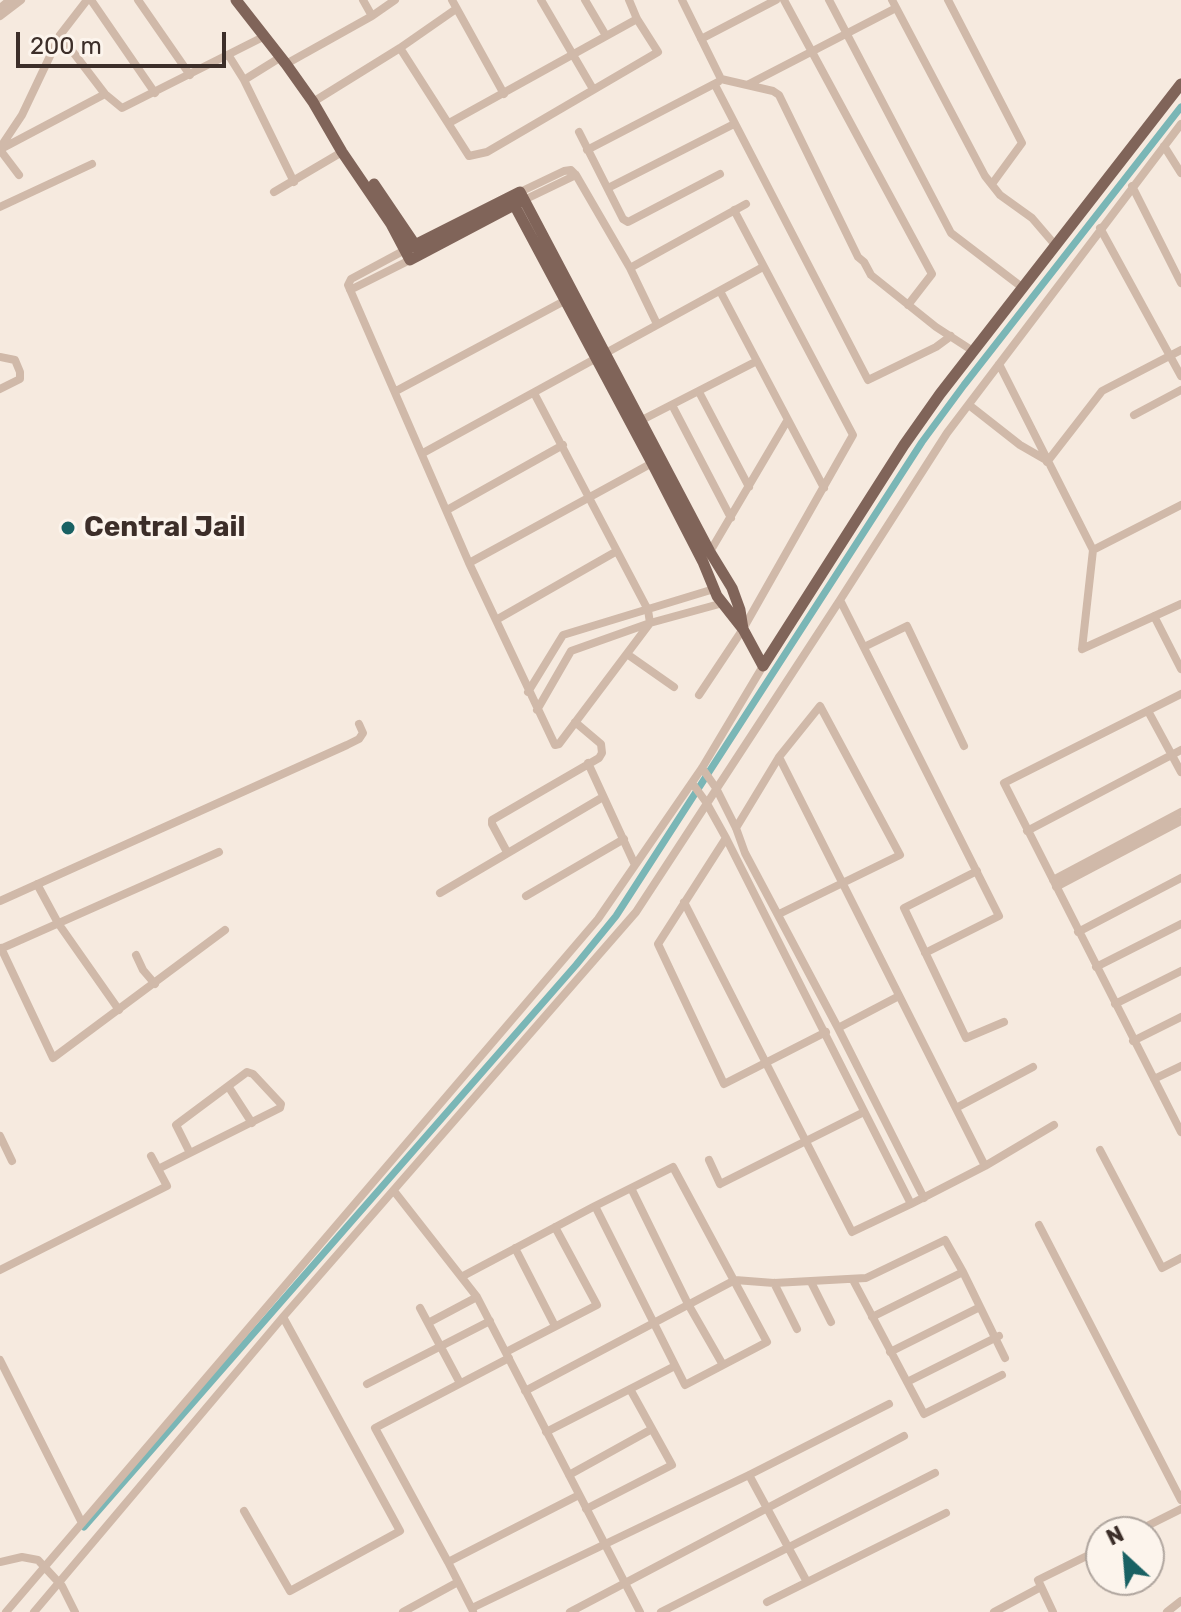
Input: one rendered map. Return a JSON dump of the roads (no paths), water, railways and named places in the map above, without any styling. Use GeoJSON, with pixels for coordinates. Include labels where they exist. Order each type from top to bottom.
{"type":"FeatureCollection","features":[{"type":"Feature","properties":{"kind":"main road"},"geometry":{"type":"LineString","coordinates":[[236,0],[287,61]]}},
{"type":"Feature","properties":{"kind":"main road"},"geometry":{"type":"LineString","coordinates":[[245,0],[349,148],[413,252]]}},
{"type":"Feature","properties":{"kind":"main road"},"geometry":{"type":"LineString","coordinates":[[706,557],[714,589],[743,629],[763,666],[904,445],[973,351],[1181,84]]}},
{"type":"Feature","properties":{"kind":"main road"},"geometry":{"type":"LineString","coordinates":[[316,100],[342,152],[413,252]]}},
{"type":"Feature","properties":{"kind":"main road"},"geometry":{"type":"LineString","coordinates":[[413,252],[517,199],[706,557],[732,588],[743,629]]}},
{"type":"Feature","properties":{"kind":"street"},"geometry":{"type":"LineString","coordinates":[[0,8],[10,0]]}},
{"type":"Feature","properties":{"kind":"street"},"geometry":{"type":"LineString","coordinates":[[0,16],[21,0]]}},
{"type":"Feature","properties":{"kind":"street"},"geometry":{"type":"LineString","coordinates":[[0,149],[22,115],[60,35],[89,0],[155,93]]}},
{"type":"Feature","properties":{"kind":"street"},"geometry":{"type":"LineString","coordinates":[[138,0],[190,75]]}},
{"type":"Feature","properties":{"kind":"street"},"geometry":{"type":"LineString","coordinates":[[363,0],[372,16]]}},
{"type":"Feature","properties":{"kind":"street"},"geometry":{"type":"LineString","coordinates":[[244,80],[372,16],[395,0]]}},
{"type":"Feature","properties":{"kind":"street"},"geometry":{"type":"LineString","coordinates":[[541,0],[593,89]]}},
{"type":"Feature","properties":{"kind":"street"},"geometry":{"type":"LineString","coordinates":[[585,0],[605,34]]}},
{"type":"Feature","properties":{"kind":"street"},"geometry":{"type":"LineString","coordinates":[[400,48],[469,156],[487,152],[658,52],[629,0]]}},
{"type":"Feature","properties":{"kind":"street"},"geometry":{"type":"LineString","coordinates":[[682,0],[701,39],[734,124],[868,380],[936,347],[951,336]]}},
{"type":"Feature","properties":{"kind":"street"},"geometry":{"type":"LineString","coordinates":[[701,39],[776,0]]}},
{"type":"Feature","properties":{"kind":"street"},"geometry":{"type":"LineString","coordinates":[[784,0],[932,274],[908,305]]}},
{"type":"Feature","properties":{"kind":"street"},"geometry":{"type":"LineString","coordinates":[[829,0],[951,233],[1023,288]]}},
{"type":"Feature","properties":{"kind":"street"},"geometry":{"type":"LineString","coordinates":[[948,0],[1022,143],[992,184]]}},
{"type":"Feature","properties":{"kind":"street"},"geometry":{"type":"LineString","coordinates":[[316,100],[400,48],[454,4],[504,94]]}},
{"type":"Feature","properties":{"kind":"street"},"geometry":{"type":"LineString","coordinates":[[749,85],[848,33],[894,4],[985,176],[1000,195],[1032,218],[1056,246]]}},
{"type":"Feature","properties":{"kind":"street"},"geometry":{"type":"LineString","coordinates":[[449,123],[637,19]]}},
{"type":"Feature","properties":{"kind":"street"},"geometry":{"type":"LineString","coordinates":[[60,35],[105,94],[122,108],[265,36]]}},
{"type":"Feature","properties":{"kind":"street"},"geometry":{"type":"LineString","coordinates":[[229,56],[294,182]]}},
{"type":"Feature","properties":{"kind":"street"},"geometry":{"type":"LineString","coordinates":[[587,150],[718,82],[773,91],[779,95],[858,257],[871,275],[973,351]]}},
{"type":"Feature","properties":{"kind":"street"},"geometry":{"type":"LineString","coordinates":[[0,149],[105,94]]}},
{"type":"Feature","properties":{"kind":"street"},"geometry":{"type":"LineString","coordinates":[[22,115],[33,131]]}},
{"type":"Feature","properties":{"kind":"street"},"geometry":{"type":"LineString","coordinates":[[608,188],[734,124]]}},
{"type":"Feature","properties":{"kind":"street"},"geometry":{"type":"LineString","coordinates":[[34,1612],[283,1317],[618,934],[670,862],[714,785],[840,600],[939,444],[1181,124]]}},
{"type":"Feature","properties":{"kind":"street"},"geometry":{"type":"LineString","coordinates":[[579,132],[623,219],[628,222],[720,174]]}},
{"type":"Feature","properties":{"kind":"street"},"geometry":{"type":"LineString","coordinates":[[1164,146],[1181,173]]}},
{"type":"Feature","properties":{"kind":"street"},"geometry":{"type":"LineString","coordinates":[[0,149],[19,175]]}},
{"type":"Feature","properties":{"kind":"street"},"geometry":{"type":"LineString","coordinates":[[274,192],[342,152]]}},
{"type":"Feature","properties":{"kind":"street"},"geometry":{"type":"LineString","coordinates":[[0,207],[92,164]]}},
{"type":"Feature","properties":{"kind":"street"},"geometry":{"type":"LineString","coordinates":[[517,199],[564,171],[571,170],[630,268],[657,324]]}},
{"type":"Feature","properties":{"kind":"street"},"geometry":{"type":"LineString","coordinates":[[1132,186],[1181,283]]}},
{"type":"Feature","properties":{"kind":"street"},"geometry":{"type":"LineString","coordinates":[[630,268],[746,204]]}},
{"type":"Feature","properties":{"kind":"street"},"geometry":{"type":"LineString","coordinates":[[699,695],[743,629],[853,435],[734,210]]}},
{"type":"Feature","properties":{"kind":"street"},"geometry":{"type":"LineString","coordinates":[[1100,228],[1181,376]]}},
{"type":"Feature","properties":{"kind":"street"},"geometry":{"type":"LineString","coordinates":[[413,252],[350,290],[469,563],[555,745],[559,744],[650,623],[648,610],[534,393]]}},
{"type":"Feature","properties":{"kind":"street"},"geometry":{"type":"LineString","coordinates":[[423,453],[763,267]]}},
{"type":"Feature","properties":{"kind":"street"},"geometry":{"type":"LineString","coordinates":[[720,291],[824,488]]}},
{"type":"Feature","properties":{"kind":"street"},"geometry":{"type":"LineString","coordinates":[[396,391],[570,298]]}},
{"type":"Feature","properties":{"kind":"street"},"geometry":{"type":"LineString","coordinates":[[1047,461],[1102,391],[1181,350]]}},
{"type":"Feature","properties":{"kind":"street"},"geometry":{"type":"LineString","coordinates":[[0,357],[15,360],[20,376],[16,383],[0,389]]}},
{"type":"Feature","properties":{"kind":"street"},"geometry":{"type":"LineString","coordinates":[[636,423],[757,361]]}},
{"type":"Feature","properties":{"kind":"street"},"geometry":{"type":"LineString","coordinates":[[999,364],[1093,550],[1082,649],[1181,604]]}},
{"type":"Feature","properties":{"kind":"street"},"geometry":{"type":"LineString","coordinates":[[20,376],[31,379]]}},
{"type":"Feature","properties":{"kind":"street"},"geometry":{"type":"LineString","coordinates":[[1134,415],[1181,390]]}},
{"type":"Feature","properties":{"kind":"street"},"geometry":{"type":"LineString","coordinates":[[699,392],[749,487]]}},
{"type":"Feature","properties":{"kind":"street"},"geometry":{"type":"LineString","coordinates":[[672,405],[731,518]]}},
{"type":"Feature","properties":{"kind":"street"},"geometry":{"type":"LineString","coordinates":[[969,405],[1020,445],[1047,461]]}},
{"type":"Feature","properties":{"kind":"street"},"geometry":{"type":"LineString","coordinates":[[706,557],[787,421]]}},
{"type":"Feature","properties":{"kind":"street"},"geometry":{"type":"LineString","coordinates":[[447,510],[563,445]]}},
{"type":"Feature","properties":{"kind":"street"},"geometry":{"type":"LineString","coordinates":[[469,563],[656,461]]}},
{"type":"Feature","properties":{"kind":"street"},"geometry":{"type":"LineString","coordinates":[[1093,550],[1181,505]]}},
{"type":"Feature","properties":{"kind":"street"},"geometry":{"type":"LineString","coordinates":[[496,620],[617,551]]}},
{"type":"Feature","properties":{"kind":"street"},"geometry":{"type":"LineString","coordinates":[[528,692],[563,635],[714,589]]}},
{"type":"Feature","properties":{"kind":"street"},"geometry":{"type":"LineString","coordinates":[[840,600],[999,916],[925,953]]}},
{"type":"Feature","properties":{"kind":"street"},"geometry":{"type":"LineString","coordinates":[[537,710],[571,651],[650,623],[723,603]]}},
{"type":"Feature","properties":{"kind":"street"},"geometry":{"type":"LineString","coordinates":[[1154,616],[1181,669]]}},
{"type":"Feature","properties":{"kind":"street"},"geometry":{"type":"LineString","coordinates":[[864,647],[907,626],[964,746]]}},
{"type":"Feature","properties":{"kind":"street"},"geometry":{"type":"LineString","coordinates":[[627,654],[674,687]]}},
{"type":"Feature","properties":{"kind":"street"},"geometry":{"type":"LineString","coordinates":[[6,1612],[47,1569],[82,1523],[598,919],[704,771],[763,666]]}},
{"type":"Feature","properties":{"kind":"street"},"geometry":{"type":"LineString","coordinates":[[1181,694],[1004,783],[1181,1132]]}},
{"type":"Feature","properties":{"kind":"street"},"geometry":{"type":"LineString","coordinates":[[736,828],[779,757],[820,706],[900,855],[779,914]]}},
{"type":"Feature","properties":{"kind":"street"},"geometry":{"type":"LineString","coordinates":[[1148,711],[1177,752],[1181,772]]}},
{"type":"Feature","properties":{"kind":"street"},"geometry":{"type":"LineString","coordinates":[[507,852],[492,820],[599,758],[602,753],[601,744],[575,722]]}},
{"type":"Feature","properties":{"kind":"street"},"geometry":{"type":"LineString","coordinates":[[0,901],[347,745],[363,733],[359,724]]}},
{"type":"Feature","properties":{"kind":"street"},"geometry":{"type":"LineString","coordinates":[[1027,831],[1177,752]]}},
{"type":"Feature","properties":{"kind":"street"},"geometry":{"type":"LineString","coordinates":[[779,757],[985,1166]]}},
{"type":"Feature","properties":{"kind":"street"},"geometry":{"type":"LineString","coordinates":[[588,763],[635,865]]}},
{"type":"Feature","properties":{"kind":"street"},"geometry":{"type":"LineString","coordinates":[[704,771],[714,785],[745,853],[924,1198]]}},
{"type":"Feature","properties":{"kind":"street"},"geometry":{"type":"LineString","coordinates":[[693,784],[726,838],[911,1204]]}},
{"type":"Feature","properties":{"kind":"street"},"geometry":{"type":"LineString","coordinates":[[440,893],[603,797]]}},
{"type":"Feature","properties":{"kind":"street"},"geometry":{"type":"LineString","coordinates":[[1055,884],[1181,812]]}},
{"type":"Feature","properties":{"kind":"street"},"geometry":{"type":"LineString","coordinates":[[1055,884],[1181,821]]}},
{"type":"Feature","properties":{"kind":"street"},"geometry":{"type":"LineString","coordinates":[[726,838],[658,944],[724,1084],[826,1032]]}},
{"type":"Feature","properties":{"kind":"street"},"geometry":{"type":"LineString","coordinates":[[526,896],[624,839]]}},
{"type":"Feature","properties":{"kind":"street"},"geometry":{"type":"LineString","coordinates":[[219,852],[1,949],[53,1058],[225,930]]}},
{"type":"Feature","properties":{"kind":"street"},"geometry":{"type":"LineString","coordinates":[[977,871],[904,908],[966,1038],[1004,1022]]}},
{"type":"Feature","properties":{"kind":"street"},"geometry":{"type":"LineString","coordinates":[[1078,932],[1181,878]]}},
{"type":"Feature","properties":{"kind":"street"},"geometry":{"type":"LineString","coordinates":[[37,884],[58,923],[119,1010]]}},
{"type":"Feature","properties":{"kind":"street"},"geometry":{"type":"LineString","coordinates":[[684,902],[852,1232],[985,1166],[1054,1125]]}},
{"type":"Feature","properties":{"kind":"street"},"geometry":{"type":"LineString","coordinates":[[1096,967],[1181,924]]}},
{"type":"Feature","properties":{"kind":"street"},"geometry":{"type":"LineString","coordinates":[[136,955],[155,984]]}},
{"type":"Feature","properties":{"kind":"street"},"geometry":{"type":"LineString","coordinates":[[1115,1004],[1181,971]]}},
{"type":"Feature","properties":{"kind":"street"},"geometry":{"type":"LineString","coordinates":[[838,1028],[899,996]]}},
{"type":"Feature","properties":{"kind":"street"},"geometry":{"type":"LineString","coordinates":[[1133,1041],[1181,1017]]}},
{"type":"Feature","properties":{"kind":"street"},"geometry":{"type":"LineString","coordinates":[[1154,1079],[1181,1066]]}},
{"type":"Feature","properties":{"kind":"street"},"geometry":{"type":"LineString","coordinates":[[956,1108],[1033,1067]]}},
{"type":"Feature","properties":{"kind":"street"},"geometry":{"type":"LineString","coordinates":[[158,1169],[252,1123],[280,1108],[281,1104],[250,1072],[176,1125],[190,1153]]}},
{"type":"Feature","properties":{"kind":"street"},"geometry":{"type":"LineString","coordinates":[[228,1086],[252,1123]]}},
{"type":"Feature","properties":{"kind":"street"},"geometry":{"type":"LineString","coordinates":[[709,1160],[720,1184],[864,1112]]}},
{"type":"Feature","properties":{"kind":"street"},"geometry":{"type":"LineString","coordinates":[[0,1136],[12,1161]]}},
{"type":"Feature","properties":{"kind":"street"},"geometry":{"type":"LineString","coordinates":[[1100,1150],[1162,1268],[1181,1258]]}},
{"type":"Feature","properties":{"kind":"street"},"geometry":{"type":"LineString","coordinates":[[0,1270],[167,1186],[151,1156]]}},
{"type":"Feature","properties":{"kind":"street"},"geometry":{"type":"LineString","coordinates":[[463,1276],[595,1206],[673,1167],[767,1342],[685,1385],[595,1206]]}},
{"type":"Feature","properties":{"kind":"street"},"geometry":{"type":"LineString","coordinates":[[631,1188],[688,1304],[723,1365]]}},
{"type":"Feature","properties":{"kind":"street"},"geometry":{"type":"LineString","coordinates":[[394,1191],[477,1297],[640,1612]]}},
{"type":"Feature","properties":{"kind":"street"},"geometry":{"type":"LineString","coordinates":[[1039,1225],[1181,1500]]}},
{"type":"Feature","properties":{"kind":"street"},"geometry":{"type":"LineString","coordinates":[[555,1227],[597,1305],[375,1428],[473,1610],[889,1404]]}},
{"type":"Feature","properties":{"kind":"street"},"geometry":{"type":"LineString","coordinates":[[525,1391],[735,1280],[774,1283],[866,1278],[945,1240],[1005,1358]]}},
{"type":"Feature","properties":{"kind":"street"},"geometry":{"type":"LineString","coordinates":[[515,1248],[555,1326]]}},
{"type":"Feature","properties":{"kind":"street"},"geometry":{"type":"LineString","coordinates":[[872,1317],[963,1272]]}},
{"type":"Feature","properties":{"kind":"street"},"geometry":{"type":"LineString","coordinates":[[853,1280],[924,1414],[1002,1375]]}},
{"type":"Feature","properties":{"kind":"street"},"geometry":{"type":"LineString","coordinates":[[811,1282],[831,1322]]}},
{"type":"Feature","properties":{"kind":"street"},"geometry":{"type":"LineString","coordinates":[[774,1283],[797,1329]]}},
{"type":"Feature","properties":{"kind":"street"},"geometry":{"type":"LineString","coordinates":[[428,1323],[477,1297]]}},
{"type":"Feature","properties":{"kind":"street"},"geometry":{"type":"LineString","coordinates":[[890,1352],[980,1307]]}},
{"type":"Feature","properties":{"kind":"street"},"geometry":{"type":"LineString","coordinates":[[420,1308],[460,1383]]}},
{"type":"Feature","properties":{"kind":"street"},"geometry":{"type":"LineString","coordinates":[[244,1511],[290,1591],[400,1531],[283,1317]]}},
{"type":"Feature","properties":{"kind":"street"},"geometry":{"type":"LineString","coordinates":[[367,1384],[490,1321]]}},
{"type":"Feature","properties":{"kind":"street"},"geometry":{"type":"LineString","coordinates":[[907,1382],[997,1337]]}},
{"type":"Feature","properties":{"kind":"street"},"geometry":{"type":"LineString","coordinates":[[0,1360],[82,1523]]}},
{"type":"Feature","properties":{"kind":"street"},"geometry":{"type":"LineString","coordinates":[[546,1432],[675,1366]]}},
{"type":"Feature","properties":{"kind":"street"},"geometry":{"type":"LineString","coordinates":[[586,1509],[672,1465],[630,1389]]}},
{"type":"Feature","properties":{"kind":"street"},"geometry":{"type":"LineString","coordinates":[[569,1475],[652,1429]]}},
{"type":"Feature","properties":{"kind":"street"},"geometry":{"type":"LineString","coordinates":[[570,1612],[904,1436]]}},
{"type":"Feature","properties":{"kind":"street"},"geometry":{"type":"LineString","coordinates":[[661,1612],[935,1473]]}},
{"type":"Feature","properties":{"kind":"street"},"geometry":{"type":"LineString","coordinates":[[749,1475],[807,1582]]}},
{"type":"Feature","properties":{"kind":"street"},"geometry":{"type":"LineString","coordinates":[[448,1562],[579,1495]]}},
{"type":"Feature","properties":{"kind":"street"},"geometry":{"type":"LineString","coordinates":[[767,1602],[946,1513]]}},
{"type":"Feature","properties":{"kind":"street"},"geometry":{"type":"LineString","coordinates":[[0,1562],[22,1557],[38,1560],[59,1581],[75,1612]]}},
{"type":"Feature","properties":{"kind":"street"},"geometry":{"type":"LineString","coordinates":[[1053,1612],[1038,1580],[1085,1557]]}},
{"type":"Feature","properties":{"kind":"street"},"geometry":{"type":"LineString","coordinates":[[403,1612],[458,1582]]}},
{"type":"Feature","properties":{"kind":"street"},"geometry":{"type":"LineString","coordinates":[[994,1612],[1041,1587]]}},
{"type":"Feature","properties":{"kind":"waterway"},"geometry":{"type":"LineString","coordinates":[[84,1527],[616,916],[922,442],[1181,107]]}},
{"type":"Feature","properties":{"kind":"place","name":"Central Jail"},"geometry":{"type":"Point","coordinates":[68,528]}}]}
